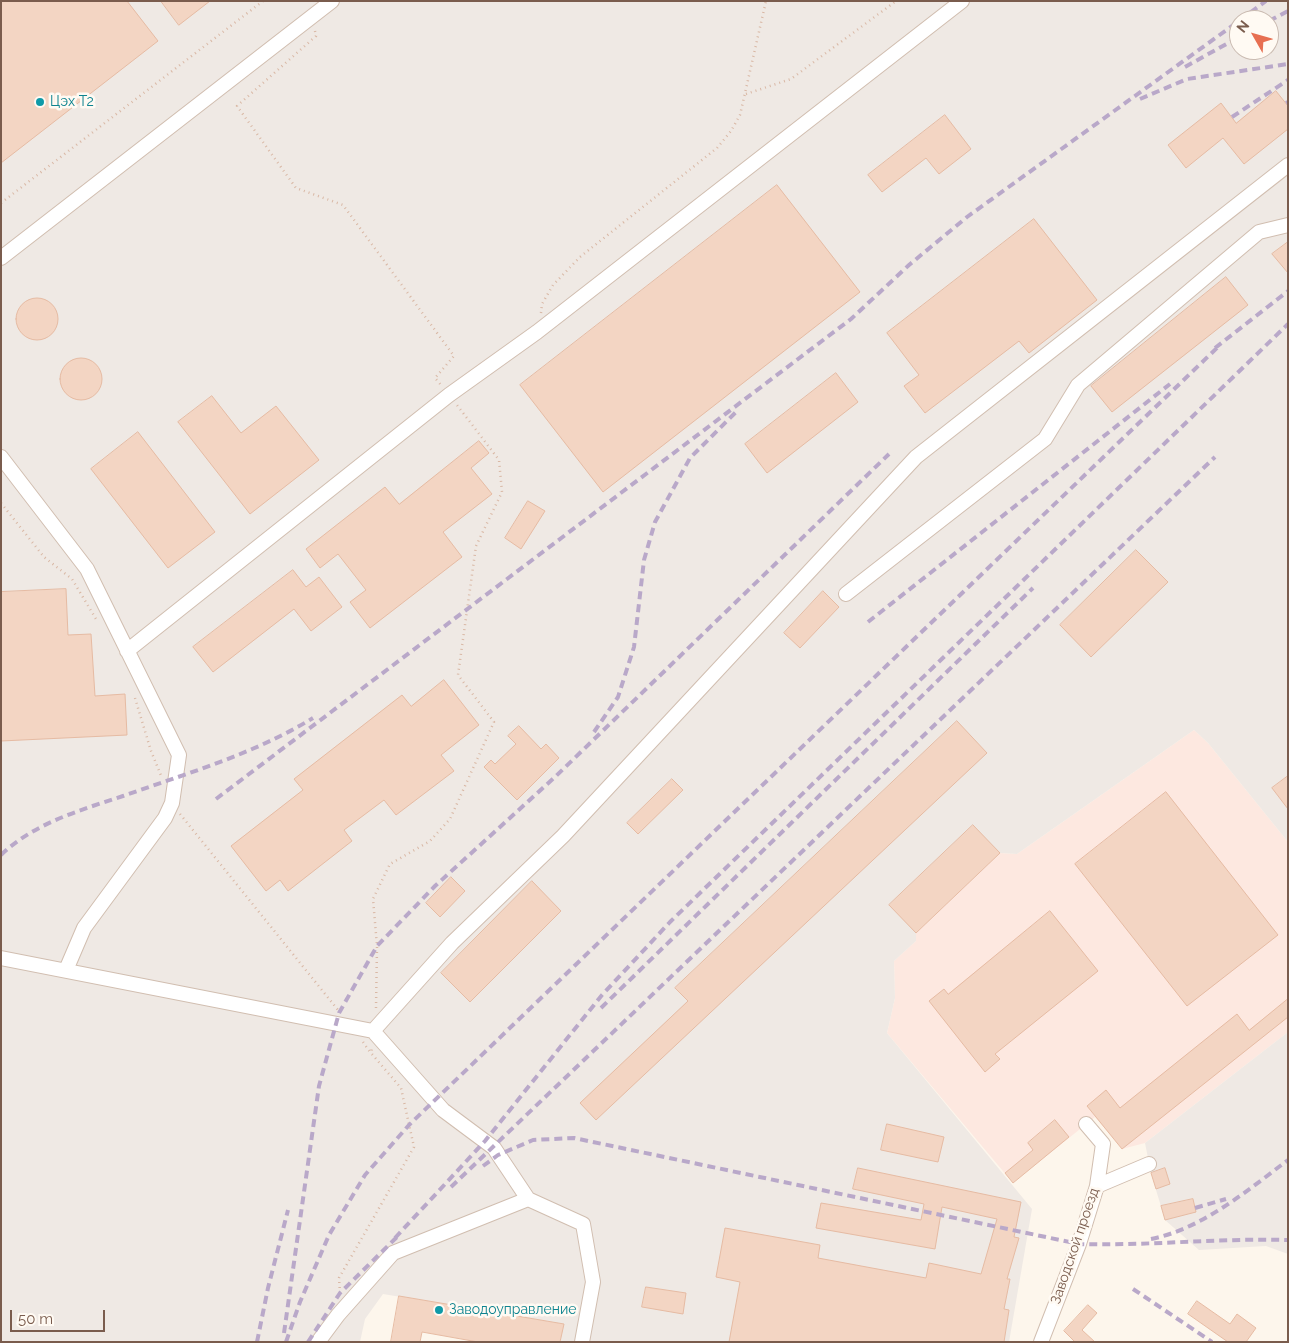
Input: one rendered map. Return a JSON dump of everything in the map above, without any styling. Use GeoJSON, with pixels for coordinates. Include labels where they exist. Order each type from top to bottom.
{"type":"FeatureCollection","features":[{"type":"Feature","properties":{"kind":"street"},"geometry":{"type":"LineString","coordinates":[[1,258],[332,1]]}},
{"type":"Feature","properties":{"kind":"street"},"geometry":{"type":"LineString","coordinates":[[127,651],[449,395],[537,332],[962,1]]}},
{"type":"Feature","properties":{"kind":"street"},"geometry":{"type":"LineString","coordinates":[[373,1031],[452,944],[563,836],[916,457],[1288,165]]}},
{"type":"Feature","properties":{"kind":"street"},"geometry":{"type":"LineString","coordinates":[[846,594],[1045,439],[1078,385],[1259,232],[1288,225]]}},
{"type":"Feature","properties":{"kind":"street"},"geometry":{"type":"LineString","coordinates":[[1,457],[88,569],[179,756],[172,803],[165,818],[84,928],[66,970]]}},
{"type":"Feature","properties":{"kind":"street"},"geometry":{"type":"LineString","coordinates":[[1,958],[373,1031],[443,1110],[494,1148],[528,1199],[584,1224],[593,1282],[582,1342]]}},
{"type":"Feature","properties":{"kind":"street","name":"Заводской проезд"},"geometry":{"type":"LineString","coordinates":[[1041,1342],[1079,1244],[1097,1186],[1102,1144],[1086,1124]]}},
{"type":"Feature","properties":{"kind":"street"},"geometry":{"type":"LineString","coordinates":[[1097,1186],[1149,1164]]}},
{"type":"Feature","properties":{"kind":"street"},"geometry":{"type":"LineString","coordinates":[[318,1342],[338,1315],[393,1252],[528,1199]]}},
{"type":"Feature","properties":{"kind":"path"},"geometry":{"type":"LineString","coordinates":[[1,202],[263,1]]}},
{"type":"Feature","properties":{"kind":"path"},"geometry":{"type":"LineString","coordinates":[[537,332],[542,304],[553,285],[580,257],[717,148],[731,131],[740,114],[746,94],[766,1]]}},
{"type":"Feature","properties":{"kind":"path"},"geometry":{"type":"LineString","coordinates":[[746,94],[790,79],[896,1]]}},
{"type":"Feature","properties":{"kind":"path"},"geometry":{"type":"LineString","coordinates":[[312,16],[316,36],[237,106],[296,188],[343,205],[449,348],[454,356],[435,378],[499,460],[502,492],[476,546],[458,675],[494,722],[450,819],[430,841],[390,864],[373,899],[378,999],[371,1053],[401,1088],[414,1147],[339,1278],[338,1315]]}},
{"type":"Feature","properties":{"kind":"shaded area"},"geometry":{"type":"Polygon","coordinates":[[[1,1],[1288,1],[1288,842],[1208,743],[1194,730],[1017,854],[1000,853],[916,933],[916,941],[894,961],[895,998],[887,1033],[1032,1209],[1009,1342],[560,1342],[563,1324],[383,1294],[365,1319],[360,1342],[1,1342],[1,1]]]}},
{"type":"Feature","properties":{"kind":"shaded area"},"geometry":{"type":"Polygon","coordinates":[[[1194,730],[1208,743],[1288,842],[1288,1032],[1145,1143],[1122,1149],[1095,1117],[1013,1183],[887,1033],[895,998],[894,961],[916,941],[916,933],[1000,853],[1017,854],[1194,730]]]}},
{"type":"Feature","properties":{"kind":"shaded area"},"geometry":{"type":"Polygon","coordinates":[[[1288,1032],[1288,1254],[1266,1246],[1199,1250],[1165,1220],[1151,1173],[1145,1143],[1288,1032]]]}},
{"type":"Feature","properties":{"kind":"building","name":"Цэх Т2"},"geometry":{"type":"Polygon","coordinates":[[[1,1],[127,1],[158,41],[1,163],[1,1]]]}},
{"type":"Feature","properties":{"kind":"building"},"geometry":{"type":"Polygon","coordinates":[[[161,1],[210,1],[179,25],[161,1]]]}},
{"type":"Feature","properties":{"kind":"building"},"geometry":{"type":"Polygon","coordinates":[[[1276,91],[1288,106],[1288,129],[1244,164],[1223,138],[1186,168],[1168,145],[1221,103],[1236,123],[1276,91]]]}},
{"type":"Feature","properties":{"kind":"building"},"geometry":{"type":"Polygon","coordinates":[[[945,115],[971,149],[939,174],[926,158],[882,192],[868,175],[945,115]]]}},
{"type":"Feature","properties":{"kind":"building"},"geometry":{"type":"Polygon","coordinates":[[[777,185],[860,292],[603,492],[520,385],[777,185]]]}},
{"type":"Feature","properties":{"kind":"building"},"geometry":{"type":"Polygon","coordinates":[[[1034,219],[1097,300],[1029,353],[1019,341],[925,413],[904,386],[919,375],[887,333],[1034,219]]]}},
{"type":"Feature","properties":{"kind":"building"},"geometry":{"type":"Polygon","coordinates":[[[1288,242],[1288,273],[1272,254],[1288,242]]]}},
{"type":"Feature","properties":{"kind":"building"},"geometry":{"type":"Polygon","coordinates":[[[1226,277],[1248,305],[1112,412],[1091,386],[1226,277]]]}},
{"type":"Feature","properties":{"kind":"building"},"geometry":{"type":"Polygon","coordinates":[[[37,298],[52,304],[58,319],[52,334],[37,340],[22,334],[16,319],[22,304],[37,298]]]}},
{"type":"Feature","properties":{"kind":"building"},"geometry":{"type":"Polygon","coordinates":[[[81,358],[96,364],[102,379],[96,394],[81,400],[66,394],[60,379],[66,364],[81,358]]]}},
{"type":"Feature","properties":{"kind":"building"},"geometry":{"type":"Polygon","coordinates":[[[836,373],[858,402],[767,473],[745,444],[836,373]]]}},
{"type":"Feature","properties":{"kind":"building"},"geometry":{"type":"Polygon","coordinates":[[[212,396],[241,433],[276,406],[319,460],[250,514],[178,422],[212,396]]]}},
{"type":"Feature","properties":{"kind":"building"},"geometry":{"type":"Polygon","coordinates":[[[138,432],[215,532],[168,568],[91,469],[138,432]]]}},
{"type":"Feature","properties":{"kind":"building"},"geometry":{"type":"Polygon","coordinates":[[[479,441],[489,453],[471,468],[492,494],[443,532],[462,557],[370,628],[350,602],[366,590],[338,554],[320,568],[306,549],[385,487],[399,504],[479,441]]]}},
{"type":"Feature","properties":{"kind":"building"},"geometry":{"type":"Polygon","coordinates":[[[528,501],[545,511],[521,549],[505,538],[528,501]]]}},
{"type":"Feature","properties":{"kind":"building"},"geometry":{"type":"Polygon","coordinates":[[[1136,550],[1168,582],[1091,657],[1060,625],[1136,550]]]}},
{"type":"Feature","properties":{"kind":"building"},"geometry":{"type":"Polygon","coordinates":[[[293,570],[306,587],[319,577],[342,607],[311,631],[294,609],[213,672],[193,647],[293,570]]]}},
{"type":"Feature","properties":{"kind":"building"},"geometry":{"type":"Polygon","coordinates":[[[66,589],[68,635],[91,634],[95,696],[125,694],[127,735],[1,741],[1,592],[66,589]]]}},
{"type":"Feature","properties":{"kind":"building"},"geometry":{"type":"Polygon","coordinates":[[[823,591],[839,607],[800,648],[784,633],[823,591]]]}},
{"type":"Feature","properties":{"kind":"building"},"geometry":{"type":"Polygon","coordinates":[[[444,680],[479,725],[441,755],[454,771],[396,815],[384,800],[344,830],[352,841],[288,891],[280,880],[266,891],[231,846],[303,790],[294,779],[402,695],[411,706],[444,680]]]}},
{"type":"Feature","properties":{"kind":"building"},"geometry":{"type":"Polygon","coordinates":[[[957,721],[987,753],[596,1120],[580,1103],[688,1001],[675,988],[957,721]]]}},
{"type":"Feature","properties":{"kind":"building"},"geometry":{"type":"Polygon","coordinates":[[[519,726],[541,749],[546,744],[559,758],[517,800],[484,767],[491,760],[495,764],[516,744],[508,736],[519,726]]]}},
{"type":"Feature","properties":{"kind":"building"},"geometry":{"type":"Polygon","coordinates":[[[1288,776],[1288,809],[1272,788],[1288,776]]]}},
{"type":"Feature","properties":{"kind":"building"},"geometry":{"type":"Polygon","coordinates":[[[672,779],[683,790],[638,834],[627,823],[672,779]]]}},
{"type":"Feature","properties":{"kind":"building"},"geometry":{"type":"Polygon","coordinates":[[[1166,792],[1278,935],[1187,1006],[1075,864],[1166,792]]]}},
{"type":"Feature","properties":{"kind":"building"},"geometry":{"type":"Polygon","coordinates":[[[973,825],[1000,853],[916,933],[889,905],[973,825]]]}},
{"type":"Feature","properties":{"kind":"building"},"geometry":{"type":"Polygon","coordinates":[[[451,877],[465,891],[440,917],[426,903],[451,877]]]}},
{"type":"Feature","properties":{"kind":"building"},"geometry":{"type":"Polygon","coordinates":[[[532,881],[561,911],[470,1002],[441,973],[532,881]]]}},
{"type":"Feature","properties":{"kind":"building"},"geometry":{"type":"Polygon","coordinates":[[[1050,911],[1098,971],[995,1054],[1000,1059],[985,1072],[929,1001],[944,989],[948,994],[1050,911]]]}},
{"type":"Feature","properties":{"kind":"building"},"geometry":{"type":"Polygon","coordinates":[[[1288,999],[1288,1017],[1122,1149],[1087,1106],[1106,1090],[1120,1108],[1237,1014],[1249,1030],[1288,999]]]}},
{"type":"Feature","properties":{"kind":"building"},"geometry":{"type":"Polygon","coordinates":[[[1055,1120],[1069,1137],[1013,1183],[1005,1173],[1033,1150],[1028,1143],[1055,1120]]]}},
{"type":"Feature","properties":{"kind":"building"},"geometry":{"type":"Polygon","coordinates":[[[887,1124],[944,1137],[938,1162],[881,1150],[887,1124]]]}},
{"type":"Feature","properties":{"kind":"building"},"geometry":{"type":"Polygon","coordinates":[[[858,1168],[1021,1202],[1014,1237],[1019,1238],[1007,1279],[1010,1279],[1004,1309],[1009,1310],[1004,1342],[729,1342],[740,1282],[716,1277],[725,1228],[820,1245],[818,1258],[926,1278],[929,1263],[981,1274],[997,1219],[942,1207],[935,1249],[816,1228],[821,1203],[921,1220],[924,1204],[853,1189],[858,1168]]]}},
{"type":"Feature","properties":{"kind":"building"},"geometry":{"type":"Polygon","coordinates":[[[1165,1168],[1170,1184],[1156,1189],[1151,1173],[1165,1168]]]}},
{"type":"Feature","properties":{"kind":"building"},"geometry":{"type":"Polygon","coordinates":[[[1193,1199],[1196,1212],[1165,1220],[1161,1206],[1193,1199]]]}},
{"type":"Feature","properties":{"kind":"building"},"geometry":{"type":"Polygon","coordinates":[[[646,1287],[686,1293],[683,1314],[642,1307],[646,1287]]]}},
{"type":"Feature","properties":{"kind":"building","name":"Заводоуправление"},"geometry":{"type":"Polygon","coordinates":[[[399,1296],[564,1324],[560,1342],[478,1342],[422,1332],[420,1342],[391,1342],[399,1296]]]}},
{"type":"Feature","properties":{"kind":"building"},"geometry":{"type":"Polygon","coordinates":[[[1197,1301],[1230,1324],[1237,1314],[1256,1328],[1246,1342],[1228,1342],[1188,1314],[1197,1301]]]}},
{"type":"Feature","properties":{"kind":"building"},"geometry":{"type":"Polygon","coordinates":[[[1088,1305],[1097,1313],[1082,1330],[1095,1342],[1075,1342],[1064,1331],[1088,1305]]]}},
{"type":"Feature","properties":{"kind":"railway"},"geometry":{"type":"LineString","coordinates":[[1254,10],[1266,1]]}},
{"type":"Feature","properties":{"kind":"railway"},"geometry":{"type":"LineString","coordinates":[[1279,16],[1288,11]]}},
{"type":"Feature","properties":{"kind":"railway"},"geometry":{"type":"LineString","coordinates":[[216,799],[851,319],[909,265],[967,217],[1229,28]]}},
{"type":"Feature","properties":{"kind":"railway"},"geometry":{"type":"LineString","coordinates":[[1185,67],[1229,43]]}},
{"type":"Feature","properties":{"kind":"railway"},"geometry":{"type":"LineString","coordinates":[[1140,99],[1187,79],[1288,64]]}},
{"type":"Feature","properties":{"kind":"railway"},"geometry":{"type":"LineString","coordinates":[[1232,117],[1288,80]]}},
{"type":"Feature","properties":{"kind":"railway"},"geometry":{"type":"LineString","coordinates":[[1215,348],[1288,291]]}},
{"type":"Feature","properties":{"kind":"railway"},"geometry":{"type":"LineString","coordinates":[[395,1238],[485,1141],[602,995],[670,922],[1288,324]]}},
{"type":"Feature","properties":{"kind":"railway"},"geometry":{"type":"LineString","coordinates":[[286,1342],[300,1302],[329,1235],[365,1175],[409,1125],[1220,345]]}},
{"type":"Feature","properties":{"kind":"railway"},"geometry":{"type":"LineString","coordinates":[[868,622],[1170,384]]}},
{"type":"Feature","properties":{"kind":"railway"},"geometry":{"type":"LineString","coordinates":[[594,732],[618,697],[634,647],[644,560],[655,522],[690,458],[736,412]]}},
{"type":"Feature","properties":{"kind":"railway"},"geometry":{"type":"LineString","coordinates":[[284,1333],[319,1086],[339,1013],[377,946],[435,886],[555,777],[889,454]]}},
{"type":"Feature","properties":{"kind":"railway"},"geometry":{"type":"LineString","coordinates":[[451,1187],[1215,457]]}},
{"type":"Feature","properties":{"kind":"railway"},"geometry":{"type":"LineString","coordinates":[[601,1008],[1033,588]]}},
{"type":"Feature","properties":{"kind":"railway"},"geometry":{"type":"LineString","coordinates":[[1,855],[28,834],[43,826],[244,752],[291,731],[313,718]]}},
{"type":"Feature","properties":{"kind":"railway"},"geometry":{"type":"LineString","coordinates":[[483,1166],[498,1155],[533,1140],[574,1138],[1079,1244],[1288,1240]]}},
{"type":"Feature","properties":{"kind":"railway"},"geometry":{"type":"LineString","coordinates":[[1151,1239],[1170,1234],[1206,1218],[1241,1196],[1288,1160]]}},
{"type":"Feature","properties":{"kind":"railway"},"geometry":{"type":"LineString","coordinates":[[1195,1208],[1226,1199]]}},
{"type":"Feature","properties":{"kind":"railway"},"geometry":{"type":"LineString","coordinates":[[257,1342],[268,1288],[288,1210]]}},
{"type":"Feature","properties":{"kind":"railway"},"geometry":{"type":"LineString","coordinates":[[308,1342],[340,1293],[400,1234]]}},
{"type":"Feature","properties":{"kind":"railway"},"geometry":{"type":"LineString","coordinates":[[1133,1289],[1212,1342]]}},
{"type":"Feature","properties":{"kind":"place","name":"Цэх Т2"},"geometry":{"type":"Point","coordinates":[40,102]}},
{"type":"Feature","properties":{"kind":"place","name":"Заводоуправление"},"geometry":{"type":"Point","coordinates":[439,1310]}}]}
